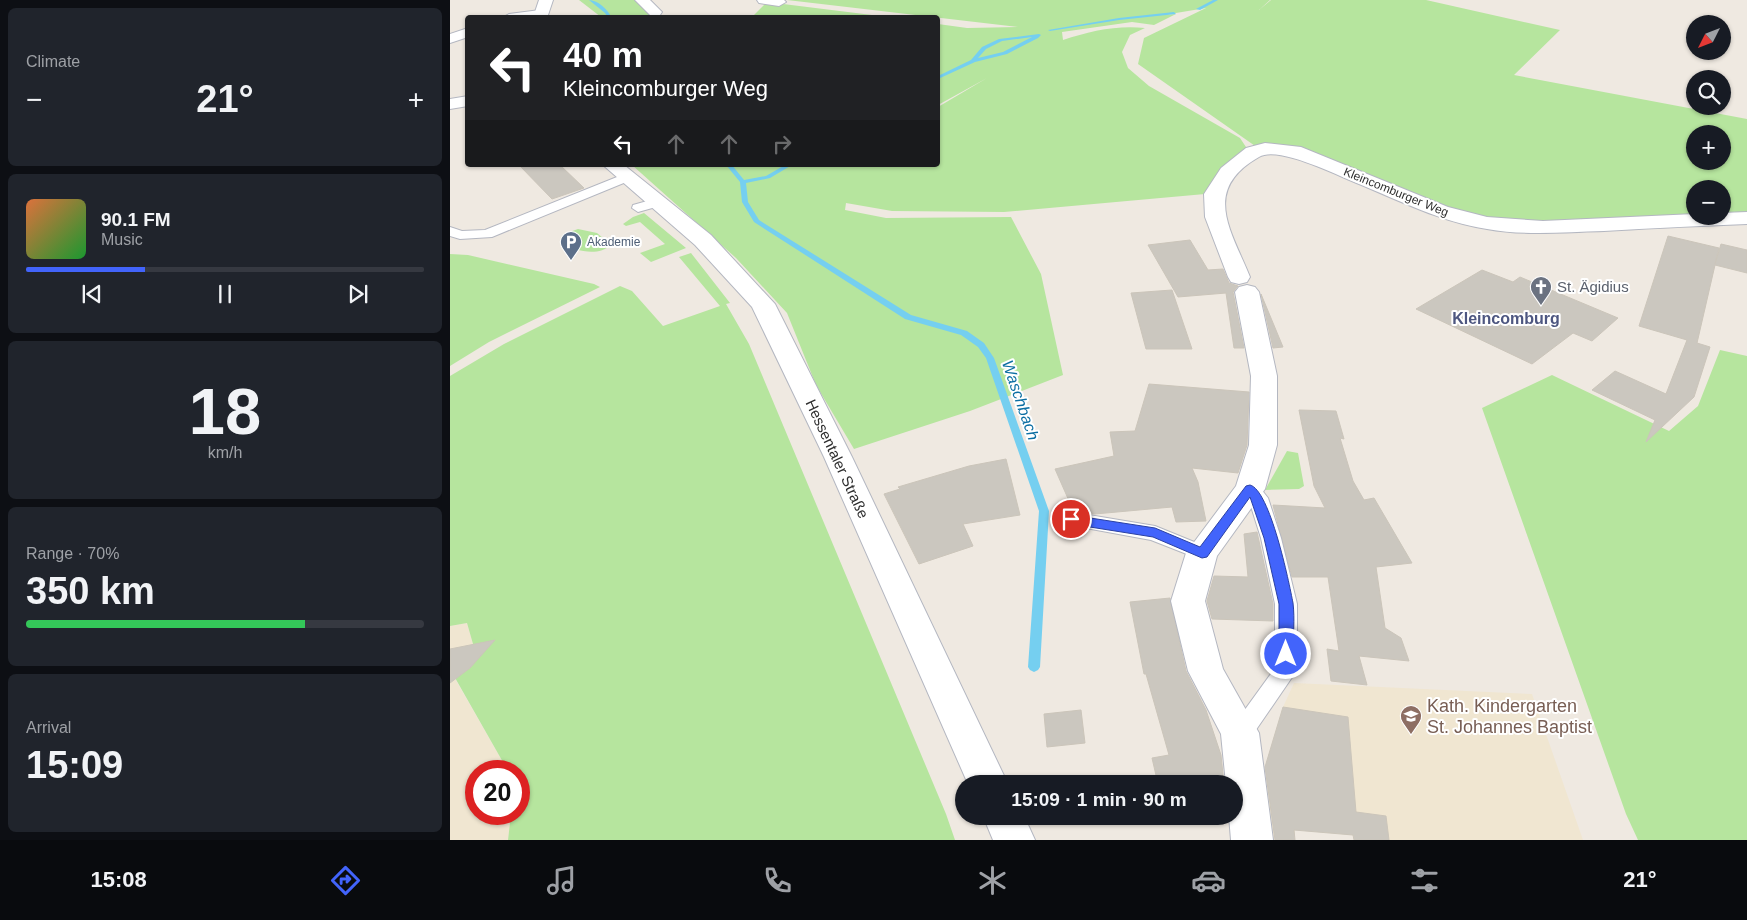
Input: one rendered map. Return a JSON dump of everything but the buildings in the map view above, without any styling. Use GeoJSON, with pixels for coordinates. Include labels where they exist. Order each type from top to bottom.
{"type":"FeatureCollection","features":[{"type":"Feature","properties":{"kind":"street"},"geometry":{"type":"LineString","coordinates":[[540,15],[546,0]]}},
{"type":"Feature","properties":{"kind":"street"},"geometry":{"type":"LineString","coordinates":[[642,0],[655,12]]}},
{"type":"Feature","properties":{"kind":"street"},"geometry":{"type":"LineString","coordinates":[[764,0],[779,2]]}},
{"type":"Feature","properties":{"kind":"street"},"geometry":{"type":"LineString","coordinates":[[450,39],[465,33]]}},
{"type":"Feature","properties":{"kind":"street"},"geometry":{"type":"LineString","coordinates":[[450,104],[465,102]]}},
{"type":"Feature","properties":{"kind":"street","name":"Kleincomburger Weg"},"geometry":{"type":"LineString","coordinates":[[1252,840],[1240,733],[1206,671],[1188,601],[1202,554],[1250,489],[1262,445],[1264,376],[1243,284],[1215,217],[1214,194],[1228,172],[1253,152],[1265,148],[1284,149],[1302,154],[1441,211],[1487,223],[1543,227],[1747,218]]}},
{"type":"Feature","properties":{"kind":"street","name":"Hessentaler Straße"},"geometry":{"type":"LineString","coordinates":[[619,171],[648,205],[703,240],[762,304],[838,457],[984,775]]}},
{"type":"Feature","properties":{"kind":"street"},"geometry":{"type":"LineString","coordinates":[[1007,825],[1014,840]]}},
{"type":"Feature","properties":{"kind":"lane","name":"Hessentaler Straße"},"geometry":{"type":"LineString","coordinates":[[450,231],[460,235],[487,234],[619,171]]}},
{"type":"Feature","properties":{"kind":"lane"},"geometry":{"type":"LineString","coordinates":[[1240,733],[1286,670],[1286,604],[1271,538],[1258,498],[1250,489]]}},
{"type":"Feature","properties":{"kind":"lane"},"geometry":{"type":"LineString","coordinates":[[1071,519],[1155,532],[1202,554]]}},
{"type":"Feature","properties":{"kind":"shaded area"},"geometry":{"type":"Polygon","coordinates":[[[467,623],[477,658],[470,668],[454,677],[502,760],[465,760],[465,825],[510,825],[508,840],[450,840],[450,626],[467,623]]]}},
{"type":"Feature","properties":{"kind":"shaded area","name":"Kath. Kindergarten St. Johannes Baptist"},"geometry":{"type":"Polygon","coordinates":[[[1294,683],[1532,694],[1583,840],[1354,840],[1353,835],[1295,830],[1295,840],[1268,840],[1266,764],[1283,707],[1294,683]]]}},
{"type":"Feature","properties":{"kind":"green space"},"geometry":{"type":"Polygon","coordinates":[[[579,0],[641,0],[655,14],[654,15],[598,15],[579,0]]]}},
{"type":"Feature","properties":{"kind":"green space"},"geometry":{"type":"Polygon","coordinates":[[[787,0],[1270,0],[1259,10],[1271,0],[1426,0],[1560,30],[1514,75],[1686,107],[1686,115],[1726,115],[1747,119],[1747,212],[1731,213],[1731,180],[1686,180],[1686,216],[1587,223],[1486,219],[1439,206],[1304,151],[1258,148],[1138,64],[1144,38],[1206,8],[1164,15],[1176,14],[1154,25],[1132,22],[1062,32],[1063,40],[1083,34],[1124,27],[1145,28],[1130,35],[1122,52],[1128,68],[1149,86],[1240,138],[1248,150],[1205,194],[1004,212],[892,211],[846,203],[845,210],[886,218],[1011,217],[1041,274],[1063,375],[970,411],[854,449],[816,385],[787,313],[736,258],[634,167],[940,167],[940,106],[987,78],[940,104],[940,24],[967,28],[1018,27],[940,18],[940,15],[915,15],[787,0]]]}},
{"type":"Feature","properties":{"kind":"green space"},"geometry":{"type":"Polygon","coordinates":[[[767,2],[872,15],[754,15],[767,2]]]}},
{"type":"Feature","properties":{"kind":"green space"},"geometry":{"type":"Polygon","coordinates":[[[644,213],[686,248],[651,262],[640,253],[665,244],[640,222],[626,226],[623,224],[633,217],[644,213]]]}},
{"type":"Feature","properties":{"kind":"green space"},"geometry":{"type":"Polygon","coordinates":[[[578,229],[597,233],[611,245],[600,251],[586,252],[561,243],[561,238],[564,234],[578,229]]]}},
{"type":"Feature","properties":{"kind":"green space"},"geometry":{"type":"Polygon","coordinates":[[[691,253],[730,303],[726,304],[749,344],[946,814],[955,840],[508,840],[510,825],[530,825],[530,760],[502,760],[454,676],[470,668],[477,658],[467,623],[450,626],[450,376],[504,344],[620,286],[632,291],[663,326],[720,306],[679,257],[691,253]]]}},
{"type":"Feature","properties":{"kind":"green space"},"geometry":{"type":"Polygon","coordinates":[[[450,254],[468,255],[594,284],[600,287],[489,342],[450,366],[450,254]]]}},
{"type":"Feature","properties":{"kind":"green space"},"geometry":{"type":"Polygon","coordinates":[[[1720,350],[1747,356],[1747,840],[1638,840],[1626,814],[1482,408],[1552,375],[1669,431],[1698,406],[1720,350]]]}},
{"type":"Feature","properties":{"kind":"green space"},"geometry":{"type":"Polygon","coordinates":[[[1287,451],[1298,453],[1304,486],[1299,489],[1265,490],[1287,451]]]}},
{"type":"Feature","properties":{"kind":"waterway","name":"Waschbach"},"geometry":{"type":"LineString","coordinates":[[591,0],[608,15]]}},
{"type":"Feature","properties":{"kind":"waterway"},"geometry":{"type":"LineString","coordinates":[[1198,9],[1216,0]]}},
{"type":"Feature","properties":{"kind":"waterway"},"geometry":{"type":"LineString","coordinates":[[1050,30],[1119,19],[1174,13]]}},
{"type":"Feature","properties":{"kind":"waterway"},"geometry":{"type":"LineString","coordinates":[[973,61],[984,48],[1001,40],[1039,35]]}},
{"type":"Feature","properties":{"kind":"waterway"},"geometry":{"type":"LineString","coordinates":[[973,61],[1005,53],[1036,37]]}},
{"type":"Feature","properties":{"kind":"waterway"},"geometry":{"type":"LineString","coordinates":[[940,77],[973,61]]}},
{"type":"Feature","properties":{"kind":"waterway","name":"Waschbach"},"geometry":{"type":"LineString","coordinates":[[731,167],[743,182]]}},
{"type":"Feature","properties":{"kind":"waterway"},"geometry":{"type":"LineString","coordinates":[[743,182],[768,177],[786,167]]}},
{"type":"Feature","properties":{"kind":"waterway","name":"Waschbach"},"geometry":{"type":"LineString","coordinates":[[743,182],[745,202],[756,221],[908,317],[964,333],[981,345],[990,358],[1044,511],[1034,667]]}},
{"type":"Feature","properties":{"kind":"place","name":"Akademie"},"geometry":{"type":"Point","coordinates":[571,261]}},
{"type":"Feature","properties":{"kind":"place","name":"St. Ägidius"},"geometry":{"type":"Point","coordinates":[1541,306]}},
{"type":"Feature","properties":{"kind":"place","name":"Kath. Kindergarten St. Johannes Baptist"},"geometry":{"type":"Point","coordinates":[1411,735]}},
{"type":"Feature","properties":{"kind":"district","name":"Kleincomburg"},"geometry":{"type":"Point","coordinates":[1506,318]}},
{"type":"Feature","properties":{"kind":"route"},"geometry":{"type":"LineString","coordinates":[[1071,519],[1155,532],[1202,554],[1250,489],[1258,498],[1271,538],[1286,604],[1286,654]]}}]}
